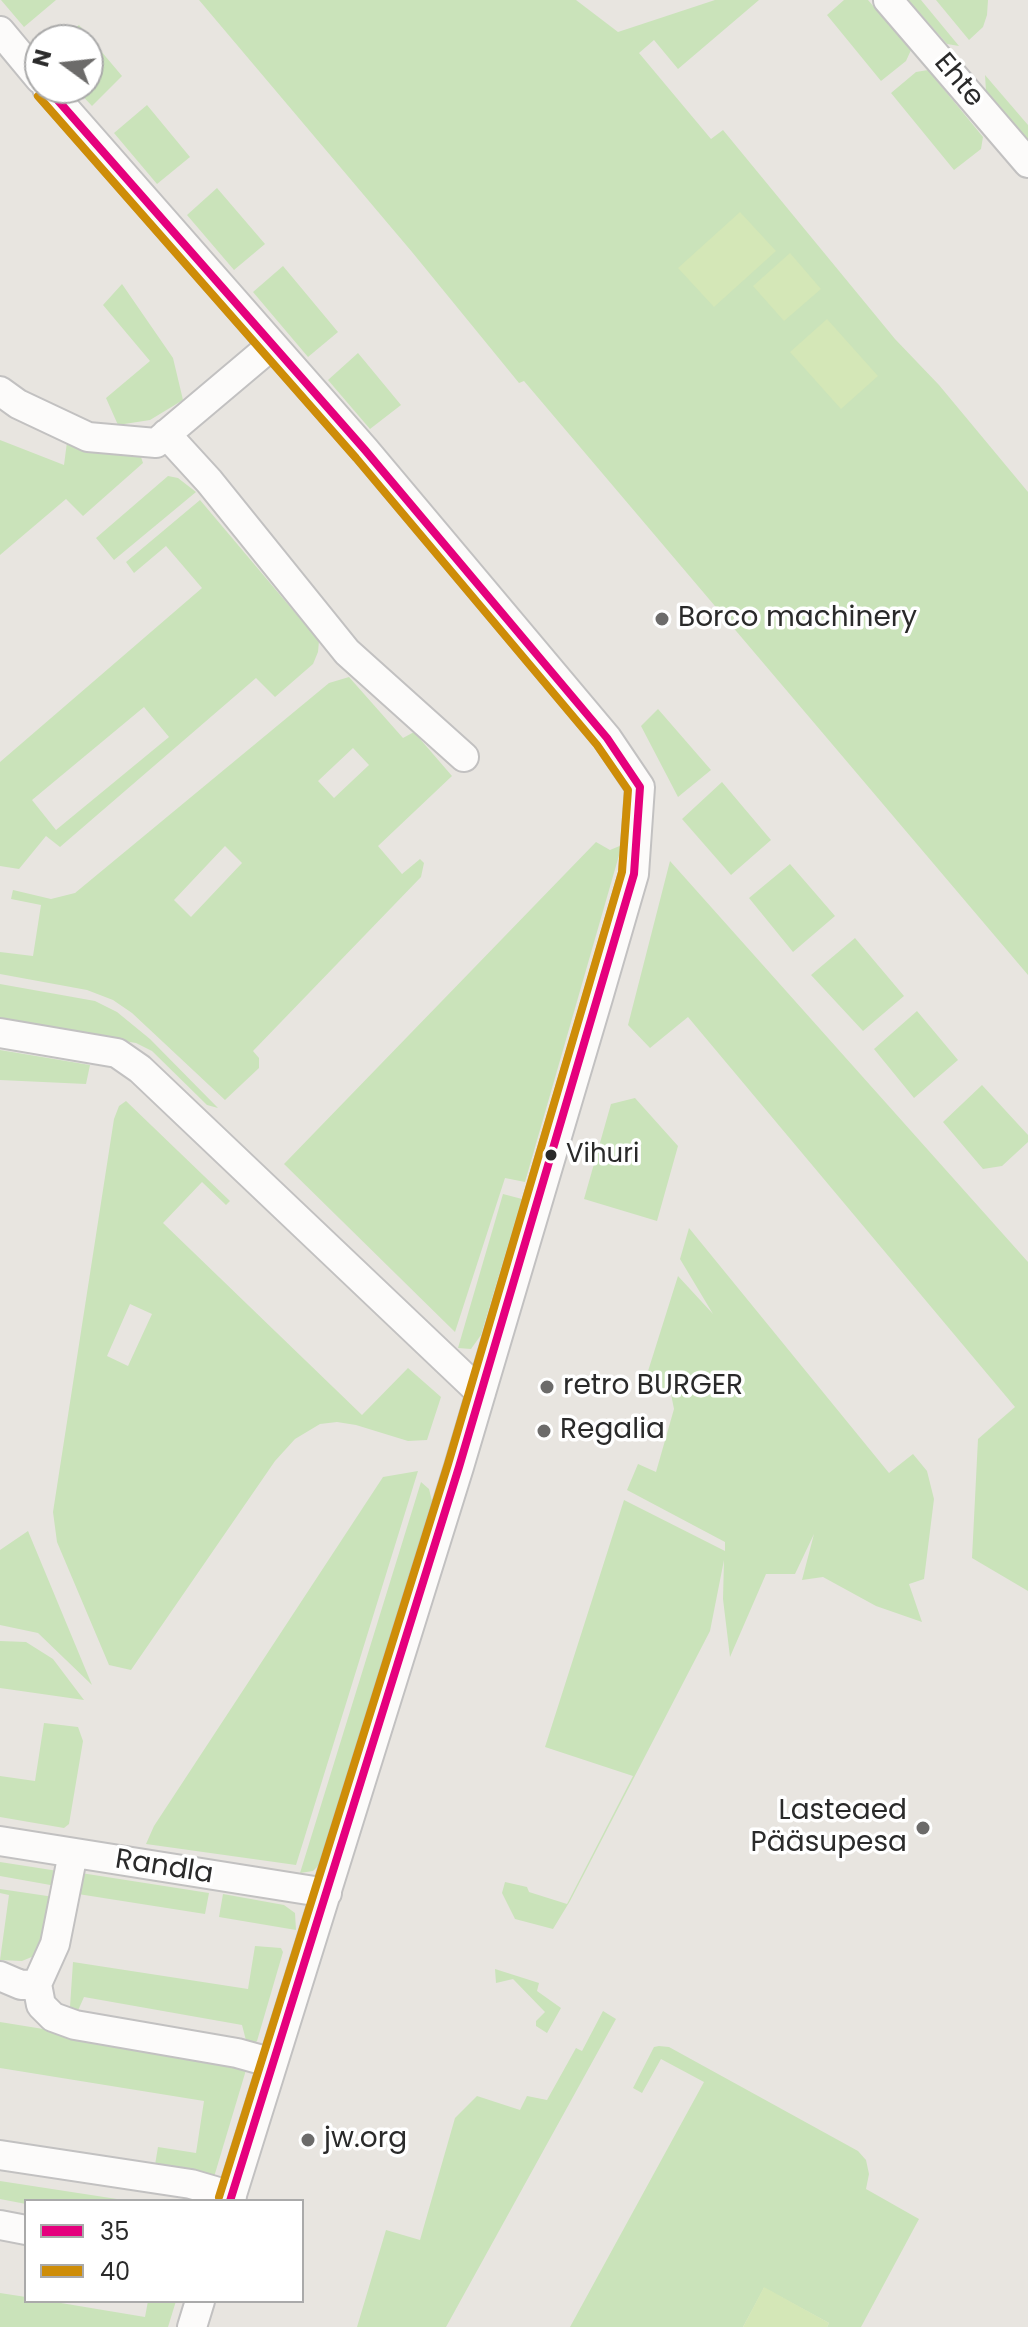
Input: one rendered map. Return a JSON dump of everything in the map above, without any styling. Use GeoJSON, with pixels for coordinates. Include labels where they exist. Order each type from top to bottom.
{"type":"FeatureCollection","features":[{"type":"Feature","properties":{"kind":"street","name":"Ehte"},"geometry":{"type":"LineString","coordinates":[[888,0],[1028,163]]}},
{"type":"Feature","properties":{"kind":"street"},"geometry":{"type":"LineString","coordinates":[[1,33],[24,60]]}},
{"type":"Feature","properties":{"kind":"street"},"geometry":{"type":"LineString","coordinates":[[0,2155],[191,2184],[231,2198],[481,1393],[634,874],[640,787],[607,738],[365,450],[61,104]]}},
{"type":"Feature","properties":{"kind":"street"},"geometry":{"type":"LineString","coordinates":[[0,391],[18,404],[88,437],[156,443],[271,346]]}},
{"type":"Feature","properties":{"kind":"street"},"geometry":{"type":"LineString","coordinates":[[166,434],[209,481],[347,652],[464,757]]}},
{"type":"Feature","properties":{"kind":"street"},"geometry":{"type":"LineString","coordinates":[[0,1033],[117,1053],[140,1069],[481,1393]]}},
{"type":"Feature","properties":{"kind":"street","name":"Randla"},"geometry":{"type":"LineString","coordinates":[[0,1841],[327,1893]]}},
{"type":"Feature","properties":{"kind":"street"},"geometry":{"type":"LineString","coordinates":[[73,1853],[55,1944],[15,1984],[53,2017],[75,2025],[237,2053],[273,2063]]}},
{"type":"Feature","properties":{"kind":"street"},"geometry":{"type":"LineString","coordinates":[[0,2225],[24,2230]]}},
{"type":"Feature","properties":{"kind":"street"},"geometry":{"type":"LineString","coordinates":[[192,2327],[199,2303]]}},
{"type":"Feature","properties":{"kind":"green space"},"geometry":{"type":"Polygon","coordinates":[[[1,0],[56,0],[24,24],[24,27],[1,0]]]}},
{"type":"Feature","properties":{"kind":"green space"},"geometry":{"type":"Polygon","coordinates":[[[199,0],[576,0],[618,32],[715,0],[759,0],[678,69],[654,40],[639,53],[711,139],[723,130],[895,339],[939,385],[1028,492],[1028,975],[524,381],[519,383],[199,0]]]}},
{"type":"Feature","properties":{"kind":"green space"},"geometry":{"type":"Polygon","coordinates":[[[844,0],[868,0],[911,50],[906,61],[881,81],[827,15],[844,0]]]}},
{"type":"Feature","properties":{"kind":"green space"},"geometry":{"type":"Polygon","coordinates":[[[908,0],[921,0],[959,46],[947,44],[908,0]]]}},
{"type":"Feature","properties":{"kind":"green space"},"geometry":{"type":"Polygon","coordinates":[[[936,0],[988,0],[983,27],[969,40],[936,0]]]}},
{"type":"Feature","properties":{"kind":"green space"},"geometry":{"type":"Polygon","coordinates":[[[104,55],[122,76],[104,94],[104,55]]]}},
{"type":"Feature","properties":{"kind":"green space"},"geometry":{"type":"Polygon","coordinates":[[[928,70],[983,137],[981,149],[954,170],[891,93],[916,72],[928,70]]]}},
{"type":"Feature","properties":{"kind":"green space"},"geometry":{"type":"Polygon","coordinates":[[[985,75],[1028,125],[1028,140],[986,91],[985,75]]]}},
{"type":"Feature","properties":{"kind":"green space"},"geometry":{"type":"Polygon","coordinates":[[[147,105],[190,157],[157,184],[114,133],[147,105]]]}},
{"type":"Feature","properties":{"kind":"green space"},"geometry":{"type":"Polygon","coordinates":[[[217,188],[265,244],[234,270],[187,215],[217,188]]]}},
{"type":"Feature","properties":{"kind":"green space"},"geometry":{"type":"Polygon","coordinates":[[[740,212],[776,251],[714,307],[678,268],[740,212]]]}},
{"type":"Feature","properties":{"kind":"green space"},"geometry":{"type":"Polygon","coordinates":[[[790,253],[821,289],[784,321],[753,286],[790,253]]]}},
{"type":"Feature","properties":{"kind":"green space"},"geometry":{"type":"Polygon","coordinates":[[[283,266],[338,332],[308,357],[253,292],[283,266]]]}},
{"type":"Feature","properties":{"kind":"green space"},"geometry":{"type":"Polygon","coordinates":[[[122,284],[173,358],[183,400],[150,420],[118,425],[106,398],[150,361],[103,305],[122,284]]]}},
{"type":"Feature","properties":{"kind":"green space"},"geometry":{"type":"Polygon","coordinates":[[[827,319],[878,376],[841,409],[790,352],[827,319]]]}},
{"type":"Feature","properties":{"kind":"green space"},"geometry":{"type":"Polygon","coordinates":[[[358,353],[401,405],[370,429],[328,380],[358,353]]]}},
{"type":"Feature","properties":{"kind":"green space"},"geometry":{"type":"Polygon","coordinates":[[[0,440],[64,465],[67,442],[141,457],[143,463],[83,516],[66,499],[0,555],[0,440]]]}},
{"type":"Feature","properties":{"kind":"green space"},"geometry":{"type":"Polygon","coordinates":[[[168,476],[178,478],[196,492],[114,560],[96,538],[168,476]]]}},
{"type":"Feature","properties":{"kind":"green space"},"geometry":{"type":"Polygon","coordinates":[[[200,500],[319,641],[318,652],[313,664],[275,697],[256,678],[60,847],[46,836],[19,869],[0,866],[0,762],[202,588],[166,546],[134,573],[126,562],[200,500]],[[144,707],[32,800],[56,830],[169,737],[144,707]]]}},
{"type":"Feature","properties":{"kind":"green space"},"geometry":{"type":"Polygon","coordinates":[[[349,677],[403,738],[414,732],[452,776],[378,846],[402,874],[420,859],[424,863],[421,877],[253,1051],[259,1058],[259,1068],[225,1100],[132,1013],[113,1000],[87,990],[0,974],[0,952],[33,956],[41,905],[11,899],[13,890],[51,899],[75,893],[329,683],[349,677]],[[353,748],[318,781],[334,798],[369,765],[353,748]],[[225,846],[174,900],[191,917],[242,863],[225,846]]]}},
{"type":"Feature","properties":{"kind":"green space"},"geometry":{"type":"Polygon","coordinates":[[[658,709],[711,770],[678,797],[641,726],[658,709]]]}},
{"type":"Feature","properties":{"kind":"green space"},"geometry":{"type":"Polygon","coordinates":[[[722,782],[771,840],[731,875],[682,819],[722,782]]]}},
{"type":"Feature","properties":{"kind":"green space"},"geometry":{"type":"Polygon","coordinates":[[[596,842],[610,850],[622,845],[525,1182],[505,1178],[455,1332],[284,1164],[596,842]]]}},
{"type":"Feature","properties":{"kind":"green space"},"geometry":{"type":"Polygon","coordinates":[[[670,861],[1028,1262],[1028,1591],[972,1558],[978,1439],[1015,1407],[688,1017],[650,1048],[628,1025],[670,861]]]}},
{"type":"Feature","properties":{"kind":"green space"},"geometry":{"type":"Polygon","coordinates":[[[790,864],[835,916],[793,952],[749,898],[790,864]]]}},
{"type":"Feature","properties":{"kind":"green space"},"geometry":{"type":"Polygon","coordinates":[[[855,938],[904,996],[863,1031],[811,975],[855,938]]]}},
{"type":"Feature","properties":{"kind":"green space"},"geometry":{"type":"Polygon","coordinates":[[[0,984],[95,1001],[117,1012],[150,1039],[218,1108],[207,1105],[152,1051],[136,1043],[0,1020],[0,984]]]}},
{"type":"Feature","properties":{"kind":"green space"},"geometry":{"type":"Polygon","coordinates":[[[917,1011],[958,1060],[914,1098],[874,1049],[917,1011]]]}},
{"type":"Feature","properties":{"kind":"green space"},"geometry":{"type":"Polygon","coordinates":[[[0,1050],[90,1065],[86,1084],[0,1080],[0,1050]]]}},
{"type":"Feature","properties":{"kind":"green space"},"geometry":{"type":"Polygon","coordinates":[[[982,1085],[1028,1135],[1028,1142],[1002,1166],[983,1169],[943,1122],[982,1085]]]}},
{"type":"Feature","properties":{"kind":"green space"},"geometry":{"type":"Polygon","coordinates":[[[635,1098],[678,1146],[657,1221],[584,1199],[611,1104],[635,1098]]]}},
{"type":"Feature","properties":{"kind":"green space"},"geometry":{"type":"Polygon","coordinates":[[[126,1101],[230,1201],[226,1205],[202,1182],[163,1223],[362,1415],[408,1368],[441,1397],[427,1440],[408,1441],[337,1422],[320,1424],[295,1439],[275,1461],[131,1670],[109,1665],[57,1542],[53,1512],[114,1119],[119,1106],[126,1101]],[[130,1304],[107,1356],[128,1366],[152,1314],[130,1304]]]}},
{"type":"Feature","properties":{"kind":"green space"},"geometry":{"type":"Polygon","coordinates":[[[503,1194],[522,1199],[481,1335],[471,1349],[458,1348],[503,1194]]]}},
{"type":"Feature","properties":{"kind":"green space"},"geometry":{"type":"Polygon","coordinates":[[[689,1228],[889,1473],[913,1454],[927,1471],[934,1499],[924,1579],[909,1584],[922,1622],[876,1606],[823,1577],[802,1580],[814,1534],[795,1574],[766,1574],[730,1657],[723,1599],[724,1560],[710,1631],[570,1901],[553,1929],[515,1919],[502,1893],[505,1882],[527,1887],[529,1892],[567,1904],[633,1776],[545,1747],[624,1500],[725,1551],[725,1542],[627,1490],[638,1464],[656,1472],[674,1409],[671,1394],[643,1387],[678,1276],[713,1314],[680,1259],[689,1228]]]}},
{"type":"Feature","properties":{"kind":"green space"},"geometry":{"type":"Polygon","coordinates":[[[418,1471],[296,1865],[146,1844],[154,1826],[383,1477],[418,1471]]]}},
{"type":"Feature","properties":{"kind":"green space"},"geometry":{"type":"Polygon","coordinates":[[[421,1482],[429,1489],[432,1501],[322,1862],[313,1871],[300,1873],[421,1482]]]}},
{"type":"Feature","properties":{"kind":"green space"},"geometry":{"type":"Polygon","coordinates":[[[28,1531],[92,1685],[38,1633],[0,1625],[0,1550],[28,1531]]]}},
{"type":"Feature","properties":{"kind":"green space"},"geometry":{"type":"Polygon","coordinates":[[[0,1641],[26,1642],[53,1659],[84,1700],[0,1688],[0,1641]]]}},
{"type":"Feature","properties":{"kind":"green space"},"geometry":{"type":"Polygon","coordinates":[[[44,1723],[78,1727],[83,1741],[69,1824],[64,1828],[0,1817],[0,1776],[35,1781],[44,1723]]]}},
{"type":"Feature","properties":{"kind":"green space"},"geometry":{"type":"Polygon","coordinates":[[[0,1862],[58,1871],[56,1886],[0,1876],[0,1862]]]}},
{"type":"Feature","properties":{"kind":"green space"},"geometry":{"type":"Polygon","coordinates":[[[81,1873],[209,1893],[205,1914],[78,1894],[81,1873]]]}},
{"type":"Feature","properties":{"kind":"green space"},"geometry":{"type":"Polygon","coordinates":[[[0,1889],[54,1897],[43,1948],[22,1961],[0,1960],[9,1895],[0,1893],[0,1889]]]}},
{"type":"Feature","properties":{"kind":"green space"},"geometry":{"type":"Polygon","coordinates":[[[223,1894],[284,1905],[295,1913],[296,1930],[219,1917],[223,1894]]]}},
{"type":"Feature","properties":{"kind":"green space"},"geometry":{"type":"Polygon","coordinates":[[[255,1946],[281,1948],[283,1952],[257,2041],[248,2048],[242,2025],[84,1997],[76,2015],[70,2007],[73,1962],[248,1989],[255,1946]]]}},
{"type":"Feature","properties":{"kind":"green space"},"geometry":{"type":"Polygon","coordinates":[[[495,1969],[539,1983],[537,1991],[561,2008],[547,2033],[536,2026],[536,2021],[545,2012],[513,1979],[496,1983],[495,1969]]]}},
{"type":"Feature","properties":{"kind":"green space"},"geometry":{"type":"Polygon","coordinates":[[[603,2011],[616,2019],[446,2327],[357,2327],[386,2230],[420,2240],[455,2118],[477,2096],[520,2110],[527,2096],[547,2100],[576,2048],[582,2051],[603,2011]]]}},
{"type":"Feature","properties":{"kind":"green space"},"geometry":{"type":"Polygon","coordinates":[[[0,2022],[235,2060],[246,2070],[214,2177],[154,2171],[158,2147],[196,2153],[204,2101],[0,2068],[0,2022]]]}},
{"type":"Feature","properties":{"kind":"green space"},"geometry":{"type":"Polygon","coordinates":[[[654,2047],[669,2047],[858,2151],[866,2160],[869,2174],[866,2189],[919,2219],[861,2327],[827,2327],[829,2323],[764,2288],[743,2327],[570,2327],[704,2082],[661,2059],[642,2093],[633,2088],[654,2047]]]}},
{"type":"Feature","properties":{"kind":"green space"},"geometry":{"type":"Polygon","coordinates":[[[0,2181],[117,2199],[24,2199],[24,2204],[0,2199],[0,2181]]]}},
{"type":"Feature","properties":{"kind":"green space"},"geometry":{"type":"Polygon","coordinates":[[[764,2287],[829,2323],[827,2327],[743,2327],[764,2287]]]}},
{"type":"Feature","properties":{"kind":"green space"},"geometry":{"type":"Polygon","coordinates":[[[0,2293],[24,2297],[24,2303],[61,2303],[145,2317],[148,2303],[175,2303],[168,2327],[0,2327],[0,2293]]]}},
{"type":"Feature","properties":{"kind":"transit line","name":"40"},"geometry":{"type":"LineString","coordinates":[[45,104],[356,458],[597,745],[628,790],[622,872],[448,1464],[219,2197]]}},
{"type":"Feature","properties":{"kind":"transit line","name":"35"},"geometry":{"type":"LineString","coordinates":[[61,104],[365,450],[607,738],[640,787],[634,874],[459,1467],[231,2199]]}},
{"type":"Feature","properties":{"kind":"place","name":"Borco machinery"},"geometry":{"type":"Point","coordinates":[662,619]}},
{"type":"Feature","properties":{"kind":"place","name":"Vihuri"},"geometry":{"type":"Point","coordinates":[551,1155]}},
{"type":"Feature","properties":{"kind":"place","name":"retro BURGER"},"geometry":{"type":"Point","coordinates":[547,1387]}},
{"type":"Feature","properties":{"kind":"place","name":"Regalia"},"geometry":{"type":"Point","coordinates":[544,1431]}},
{"type":"Feature","properties":{"kind":"place","name":"Lasteaed Pääsupesa"},"geometry":{"type":"Point","coordinates":[923,1828]}},
{"type":"Feature","properties":{"kind":"place","name":"jw.org"},"geometry":{"type":"Point","coordinates":[308,2140]}}]}
